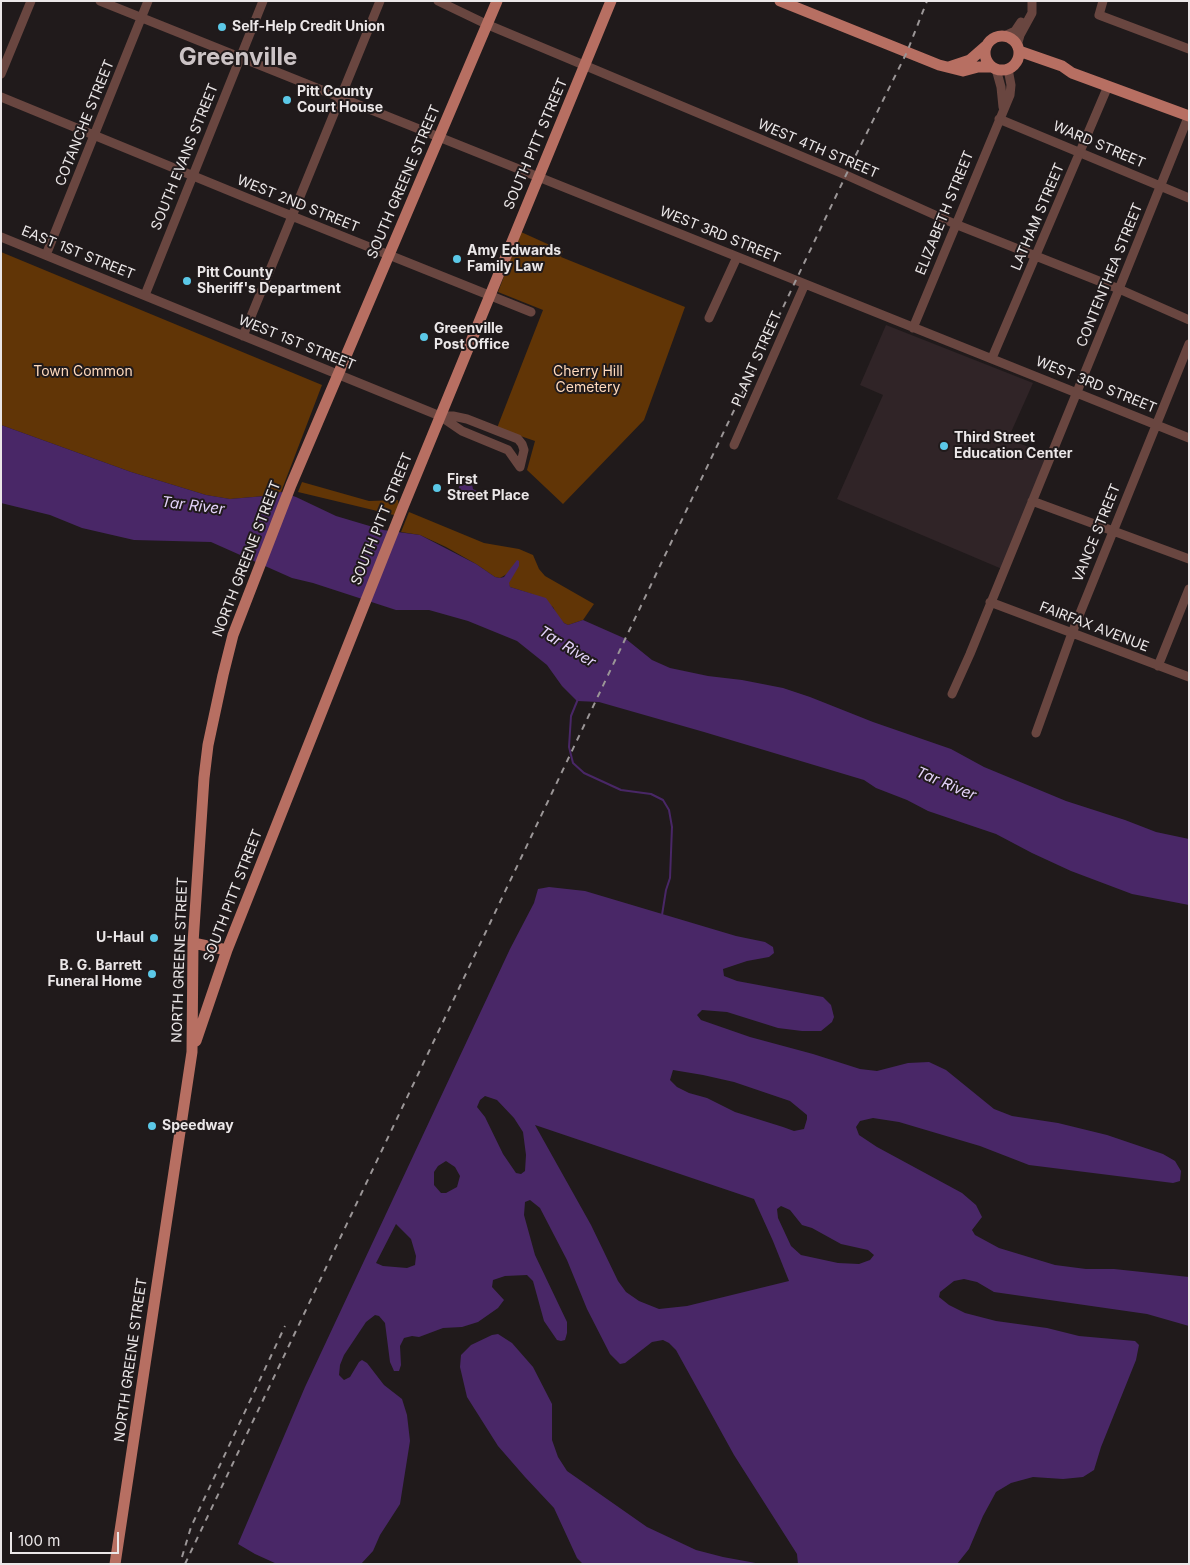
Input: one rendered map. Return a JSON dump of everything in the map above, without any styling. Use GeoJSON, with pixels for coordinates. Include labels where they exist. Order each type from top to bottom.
{"type":"FeatureCollection","features":[{"type":"Feature","properties":{"kind":"main road","name":"SOUTH GREENE STREET"},"geometry":{"type":"LineString","coordinates":[[338,375],[496,1]]}},
{"type":"Feature","properties":{"kind":"main road","name":"SOUTH PITT STREET"},"geometry":{"type":"LineString","coordinates":[[192,1052],[227,950],[401,511],[611,1]]}},
{"type":"Feature","properties":{"kind":"main road"},"geometry":{"type":"LineString","coordinates":[[780,1],[947,68],[964,71],[978,67],[994,68],[1015,57],[1059,73],[1072,73],[1189,116]]}},
{"type":"Feature","properties":{"kind":"main road"},"geometry":{"type":"LineString","coordinates":[[947,68],[970,60],[993,38],[1004,36],[1014,41],[1015,57]]}},
{"type":"Feature","properties":{"kind":"main road"},"geometry":{"type":"LineString","coordinates":[[986,46],[985,57],[994,68]]}},
{"type":"Feature","properties":{"kind":"main road","name":"NORTH GREENE STREET"},"geometry":{"type":"LineString","coordinates":[[115,1564],[192,1052],[193,943],[208,745],[232,635],[291,484],[338,375]]}},
{"type":"Feature","properties":{"kind":"main road"},"geometry":{"type":"LineString","coordinates":[[193,943],[227,950]]}},
{"type":"Feature","properties":{"kind":"street"},"geometry":{"type":"LineString","coordinates":[[1,74],[31,1]]}},
{"type":"Feature","properties":{"kind":"street","name":"WEST 3RD STREET"},"geometry":{"type":"LineString","coordinates":[[100,1],[1189,438]]}},
{"type":"Feature","properties":{"kind":"street","name":"COTANCHE STREET"},"geometry":{"type":"LineString","coordinates":[[46,255],[148,1]]}},
{"type":"Feature","properties":{"kind":"street","name":"SOUTH EVANS STREET"},"geometry":{"type":"LineString","coordinates":[[145,295],[263,1]]}},
{"type":"Feature","properties":{"kind":"street"},"geometry":{"type":"LineString","coordinates":[[243,336],[380,1]]}},
{"type":"Feature","properties":{"kind":"street","name":"WEST 4TH STREET"},"geometry":{"type":"LineString","coordinates":[[438,1],[486,24],[846,175],[955,224],[1120,289],[1189,320]]}},
{"type":"Feature","properties":{"kind":"street"},"geometry":{"type":"LineString","coordinates":[[1103,1],[1098,15],[1189,49]]}},
{"type":"Feature","properties":{"kind":"street"},"geometry":{"type":"LineString","coordinates":[[1004,36],[1015,31],[1032,3]]}},
{"type":"Feature","properties":{"kind":"street"},"geometry":{"type":"LineString","coordinates":[[1015,57],[1020,35],[1032,13],[1032,3]]}},
{"type":"Feature","properties":{"kind":"street","name":"ELIZABETH STREET"},"geometry":{"type":"LineString","coordinates":[[913,328],[1010,95],[1015,57]]}},
{"type":"Feature","properties":{"kind":"street","name":"ELIZABETH STREET"},"geometry":{"type":"LineString","coordinates":[[994,68],[1002,92],[1001,114]]}},
{"type":"Feature","properties":{"kind":"street","name":"LATHAM STREET"},"geometry":{"type":"LineString","coordinates":[[992,358],[1108,86]]}},
{"type":"Feature","properties":{"kind":"street","name":"WEST 2ND STREET"},"geometry":{"type":"LineString","coordinates":[[1,97],[531,312]]}},
{"type":"Feature","properties":{"kind":"street","name":"WARD STREET"},"geometry":{"type":"LineString","coordinates":[[1001,114],[1081,152],[1189,198]]}},
{"type":"Feature","properties":{"kind":"street","name":"CONTENTHEA STREET"},"geometry":{"type":"LineString","coordinates":[[952,694],[1120,289],[1189,116]]}},
{"type":"Feature","properties":{"kind":"street","name":"EAST 1ST STREET"},"geometry":{"type":"LineString","coordinates":[[1,237],[145,295]]}},
{"type":"Feature","properties":{"kind":"street"},"geometry":{"type":"LineString","coordinates":[[709,318],[736,257]]}},
{"type":"Feature","properties":{"kind":"street","name":"PLANT STREET"},"geometry":{"type":"LineString","coordinates":[[734,445],[805,284]]}},
{"type":"Feature","properties":{"kind":"street","name":"WEST 1ST STREET"},"geometry":{"type":"LineString","coordinates":[[145,295],[440,416]]}},
{"type":"Feature","properties":{"kind":"street","name":"VANCE STREET"},"geometry":{"type":"LineString","coordinates":[[1036,733],[1112,530],[1189,344]]}},
{"type":"Feature","properties":{"kind":"street"},"geometry":{"type":"LineString","coordinates":[[440,416],[453,416],[483,425],[518,439],[524,450],[520,467],[510,452],[462,431],[440,416]]}},
{"type":"Feature","properties":{"kind":"street"},"geometry":{"type":"LineString","coordinates":[[478,437],[483,425]]}},
{"type":"Feature","properties":{"kind":"street"},"geometry":{"type":"LineString","coordinates":[[510,452],[523,446]]}},
{"type":"Feature","properties":{"kind":"street"},"geometry":{"type":"LineString","coordinates":[[1032,501],[1189,559]]}},
{"type":"Feature","properties":{"kind":"street"},"geometry":{"type":"LineString","coordinates":[[1158,666],[1189,589]]}},
{"type":"Feature","properties":{"kind":"street","name":"FAIRFAX AVENUE"},"geometry":{"type":"LineString","coordinates":[[990,602],[1189,677]]}},
{"type":"Feature","properties":{"kind":"shaded area","name":"Third Street Education Center"},"geometry":{"type":"Polygon","coordinates":[[[886,325],[1033,383],[1008,439],[1047,454],[1002,569],[837,499],[883,395],[860,385],[886,325]]]}},
{"type":"Feature","properties":{"kind":"green space","name":"Cherry Hill Cemetery"},"geometry":{"type":"Polygon","coordinates":[[[521,232],[563,251],[561,257],[685,307],[644,420],[563,504],[527,470],[535,441],[497,428],[543,310],[498,292],[521,232]]]}},
{"type":"Feature","properties":{"kind":"green space","name":"Town Common"},"geometry":{"type":"Polygon","coordinates":[[[1,252],[322,385],[281,492],[265,496],[230,499],[206,495],[131,472],[1,425],[1,252]]]}},
{"type":"Feature","properties":{"kind":"green space"},"geometry":{"type":"Polygon","coordinates":[[[302,482],[369,501],[398,500],[399,507],[394,515],[298,492],[302,482]]]}},
{"type":"Feature","properties":{"kind":"green space"},"geometry":{"type":"Polygon","coordinates":[[[409,512],[484,543],[519,549],[533,555],[539,569],[545,576],[594,604],[583,620],[568,625],[558,617],[553,607],[532,594],[510,587],[508,583],[510,579],[507,574],[500,578],[495,577],[446,547],[420,535],[401,532],[409,512]]]}},
{"type":"Feature","properties":{"kind":"water","name":"Tar River"},"geometry":{"type":"Polygon","coordinates":[[[1,425],[131,472],[206,495],[230,499],[265,496],[281,492],[336,516],[383,530],[420,535],[476,564],[495,577],[504,577],[517,560],[519,561],[519,566],[509,583],[510,587],[546,598],[564,623],[568,625],[583,620],[626,639],[652,660],[670,668],[783,688],[951,749],[984,767],[1066,801],[1156,832],[1189,839],[1189,905],[1132,894],[1071,871],[996,834],[928,811],[907,800],[876,788],[864,780],[599,702],[577,701],[562,686],[547,665],[517,641],[468,621],[429,610],[396,610],[292,578],[211,542],[134,540],[82,528],[50,515],[1,503],[1,425]]]}},
{"type":"Feature","properties":{"kind":"water"},"geometry":{"type":"Polygon","coordinates":[[[467,483],[472,484],[473,489],[477,491],[475,497],[458,490],[460,484],[465,485],[467,483]]]}},
{"type":"Feature","properties":{"kind":"water"},"geometry":{"type":"Polygon","coordinates":[[[549,887],[585,891],[736,936],[765,942],[773,947],[774,953],[769,957],[747,961],[723,969],[724,976],[737,981],[823,997],[831,1005],[834,1017],[832,1022],[821,1031],[778,1028],[727,1012],[702,1010],[697,1015],[701,1020],[750,1037],[860,1069],[877,1071],[908,1063],[929,1062],[946,1070],[994,1109],[1012,1116],[1058,1123],[1107,1135],[1163,1154],[1175,1161],[1181,1171],[1180,1181],[1173,1183],[1029,1165],[980,1146],[899,1122],[873,1118],[860,1121],[856,1127],[859,1135],[877,1147],[962,1193],[976,1205],[982,1217],[972,1230],[975,1235],[999,1248],[1055,1265],[1189,1277],[1189,1326],[1147,1314],[994,1292],[977,1282],[964,1279],[954,1281],[940,1292],[939,1297],[949,1305],[965,1313],[996,1321],[1047,1328],[1079,1336],[1135,1341],[1139,1345],[1136,1360],[1101,1447],[1094,1470],[1083,1477],[1063,1479],[1033,1477],[1011,1483],[996,1492],[969,1549],[957,1564],[798,1564],[797,1554],[734,1455],[676,1350],[663,1340],[652,1342],[625,1363],[620,1364],[610,1354],[587,1309],[567,1260],[540,1208],[530,1200],[525,1202],[524,1215],[535,1255],[567,1322],[565,1340],[557,1340],[544,1321],[533,1281],[527,1275],[505,1276],[493,1280],[492,1287],[504,1300],[498,1308],[478,1322],[462,1327],[443,1328],[419,1337],[404,1338],[400,1346],[401,1365],[399,1371],[394,1371],[390,1362],[385,1323],[379,1316],[375,1315],[366,1322],[344,1355],[339,1375],[344,1380],[350,1377],[359,1362],[362,1360],[367,1363],[384,1385],[402,1399],[407,1415],[410,1441],[400,1504],[380,1535],[373,1551],[361,1564],[277,1564],[238,1544],[305,1387],[510,949],[534,903],[538,889],[549,887]],[[673,1070],[670,1080],[677,1087],[689,1093],[707,1098],[735,1112],[794,1131],[804,1129],[807,1115],[790,1101],[734,1082],[703,1075],[673,1070]],[[485,1096],[480,1100],[477,1107],[485,1117],[503,1154],[516,1173],[521,1174],[525,1171],[526,1155],[523,1132],[514,1118],[497,1100],[485,1096]],[[535,1125],[591,1225],[618,1281],[626,1292],[639,1301],[659,1309],[687,1306],[789,1281],[754,1199],[535,1125]],[[446,1161],[438,1166],[434,1172],[434,1185],[441,1193],[446,1193],[457,1187],[460,1176],[455,1167],[446,1161]],[[781,1206],[777,1209],[778,1218],[791,1246],[801,1255],[838,1263],[859,1264],[870,1260],[874,1255],[868,1250],[841,1244],[812,1228],[802,1225],[790,1210],[781,1206]],[[396,1224],[376,1263],[383,1266],[407,1268],[415,1265],[416,1256],[411,1239],[396,1224]]]}},
{"type":"Feature","properties":{"kind":"water"},"geometry":{"type":"Polygon","coordinates":[[[498,1334],[512,1343],[533,1367],[552,1404],[552,1440],[558,1457],[567,1471],[647,1527],[696,1550],[761,1564],[583,1564],[577,1558],[554,1508],[498,1446],[467,1397],[460,1367],[461,1355],[471,1345],[498,1334]]]}},
{"type":"Feature","properties":{"kind":"waterway"},"geometry":{"type":"LineString","coordinates":[[578,699],[571,716],[569,747],[573,763],[584,773],[621,790],[651,794],[663,800],[669,810],[672,827],[670,878],[662,915]]}},
{"type":"Feature","properties":{"kind":"railway"},"geometry":{"type":"LineString","coordinates":[[185,1564],[846,175],[907,52],[927,1]]}},
{"type":"Feature","properties":{"kind":"railway"},"geometry":{"type":"LineString","coordinates":[[182,1557],[191,1527],[285,1326]]}},
{"type":"Feature","properties":{"kind":"place","name":"Self-Help Credit Union"},"geometry":{"type":"Point","coordinates":[222,27]}},
{"type":"Feature","properties":{"kind":"place","name":"Pitt County Court House"},"geometry":{"type":"Point","coordinates":[287,100]}},
{"type":"Feature","properties":{"kind":"place","name":"Amy Edwards Family Law"},"geometry":{"type":"Point","coordinates":[457,259]}},
{"type":"Feature","properties":{"kind":"place","name":"Pitt County Sheriff's Department"},"geometry":{"type":"Point","coordinates":[187,281]}},
{"type":"Feature","properties":{"kind":"place","name":"Greenville Post Office"},"geometry":{"type":"Point","coordinates":[424,337]}},
{"type":"Feature","properties":{"kind":"place","name":"Third Street Education Center"},"geometry":{"type":"Point","coordinates":[944,446]}},
{"type":"Feature","properties":{"kind":"place","name":"First Street Place"},"geometry":{"type":"Point","coordinates":[437,488]}},
{"type":"Feature","properties":{"kind":"place","name":"U-Haul"},"geometry":{"type":"Point","coordinates":[154,938]}},
{"type":"Feature","properties":{"kind":"place","name":"B. G. Barrett Funeral Home"},"geometry":{"type":"Point","coordinates":[152,974]}},
{"type":"Feature","properties":{"kind":"place","name":"Speedway"},"geometry":{"type":"Point","coordinates":[152,1126]}},
{"type":"Feature","properties":{"kind":"district","name":"Greenville"},"geometry":{"type":"Point","coordinates":[238,58]}}]}
